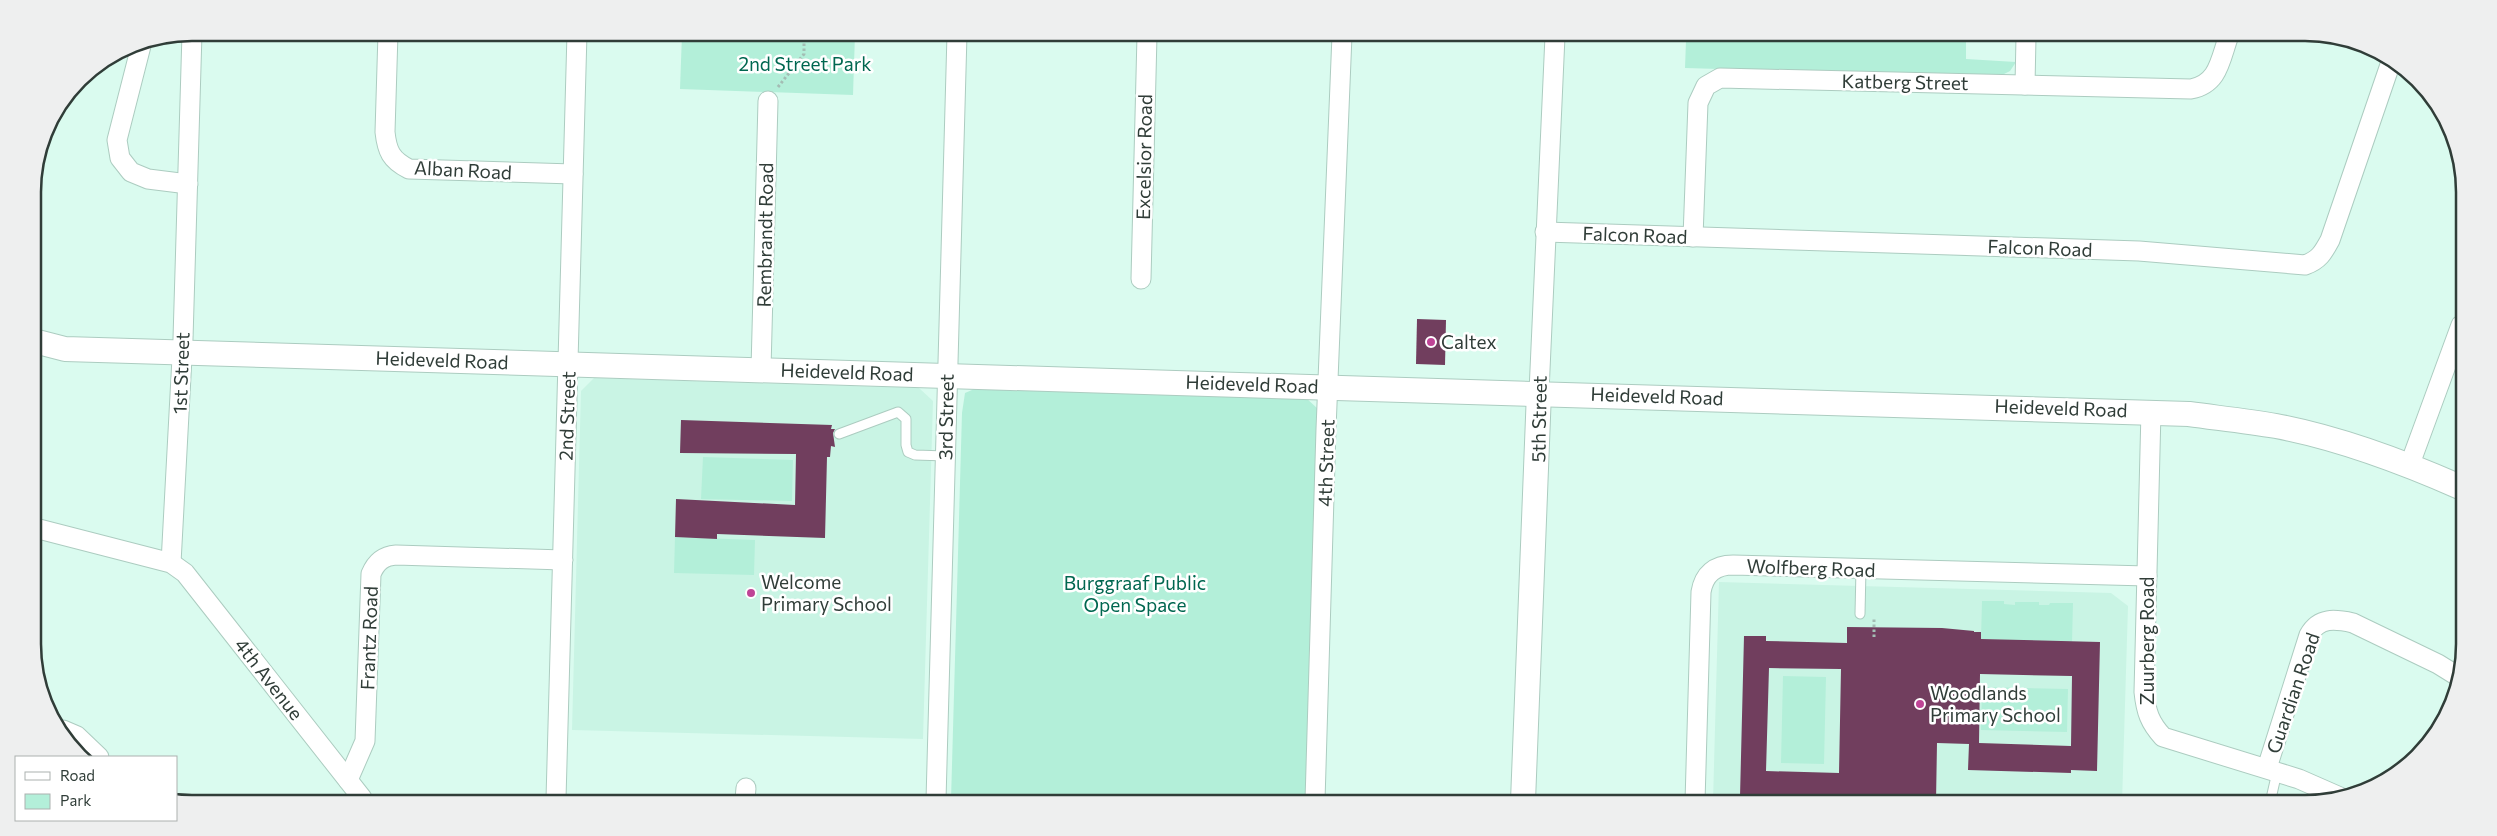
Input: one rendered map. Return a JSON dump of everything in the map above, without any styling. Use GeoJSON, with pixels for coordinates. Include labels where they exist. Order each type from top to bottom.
{"type":"FeatureCollection","features":[{"type":"Feature","properties":{"kind":"street","name":"4th Street"},"geometry":{"type":"LineString","coordinates":[[1315,794],[1326,439],[1330,386],[1342,41]]}},
{"type":"Feature","properties":{"kind":"street","name":"5th Street"},"geometry":{"type":"LineString","coordinates":[[1523,794],[1545,232],[1555,41]]}},
{"type":"Feature","properties":{"kind":"street"},"geometry":{"type":"LineString","coordinates":[[2025,85],[2026,41]]}},
{"type":"Feature","properties":{"kind":"street","name":"Katberg Street"},"geometry":{"type":"LineString","coordinates":[[1693,237],[1698,103],[1701,94],[1712,80],[1720,78],[2190,89],[2206,85],[2212,78],[2227,41]]}},
{"type":"Feature","properties":{"kind":"street","name":"1st Street"},"geometry":{"type":"LineString","coordinates":[[172,563],[182,352],[192,42]]}},
{"type":"Feature","properties":{"kind":"street","name":"Alban Road"},"geometry":{"type":"LineString","coordinates":[[388,42],[385,132],[386,145],[393,159],[409,169],[573,174]]}},
{"type":"Feature","properties":{"kind":"street","name":"2nd Street"},"geometry":{"type":"LineString","coordinates":[[556,795],[578,42]]}},
{"type":"Feature","properties":{"kind":"street","name":"3rd Street"},"geometry":{"type":"LineString","coordinates":[[936,795],[957,42]]}},
{"type":"Feature","properties":{"kind":"street","name":"Excelsior Road"},"geometry":{"type":"LineString","coordinates":[[1141,279],[1147,42]]}},
{"type":"Feature","properties":{"kind":"street"},"geometry":{"type":"LineString","coordinates":[[140,51],[117,140],[120,158],[131,172],[148,179],[188,184]]}},
{"type":"Feature","properties":{"kind":"street","name":"Falcon Road"},"geometry":{"type":"LineString","coordinates":[[1545,232],[2139,251],[2305,265],[2314,262],[2322,255],[2330,240],[2389,67]]}},
{"type":"Feature","properties":{"kind":"street","name":"Rembrandt Road"},"geometry":{"type":"LineString","coordinates":[[761,370],[768,101]]}},
{"type":"Feature","properties":{"kind":"street"},"geometry":{"type":"LineString","coordinates":[[2410,464],[2456,339]]}},
{"type":"Feature","properties":{"kind":"street","name":"Heideveld Road"},"geometry":{"type":"LineString","coordinates":[[42,343],[65,349],[1539,392],[2190,414],[2278,427],[2372,452],[2410,464],[2456,485]]}},
{"type":"Feature","properties":{"kind":"street","name":"Zuurberg Road"},"geometry":{"type":"LineString","coordinates":[[2151,412],[2144,692],[2146,711],[2152,725],[2163,737],[2272,770],[2330,792]]}},
{"type":"Feature","properties":{"kind":"street"},"geometry":{"type":"LineString","coordinates":[[41,530],[172,563]]}},
{"type":"Feature","properties":{"kind":"street","name":"Frantz Road"},"geometry":{"type":"LineString","coordinates":[[348,780],[365,741],[372,574],[378,562],[384,558],[396,555],[563,560]]}},
{"type":"Feature","properties":{"kind":"street","name":"4th Avenue"},"geometry":{"type":"LineString","coordinates":[[172,563],[194,584],[360,795]]}},
{"type":"Feature","properties":{"kind":"street","name":"Wolfberg Road"},"geometry":{"type":"LineString","coordinates":[[1695,794],[1701,592],[1705,578],[1716,568],[1724,565],[2147,576]]}},
{"type":"Feature","properties":{"kind":"street","name":"Guardian Road"},"geometry":{"type":"LineString","coordinates":[[2272,770],[2309,635],[2314,626],[2321,622],[2342,621],[2353,624],[2438,664],[2453,673]]}},
{"type":"Feature","properties":{"kind":"street"},"geometry":{"type":"LineString","coordinates":[[70,733],[77,736],[98,756]]}},
{"type":"Feature","properties":{"kind":"lane"},"geometry":{"type":"LineString","coordinates":[[839,434],[898,412],[906,419],[906,445],[908,452],[915,455],[946,456]]}},
{"type":"Feature","properties":{"kind":"lane"},"geometry":{"type":"LineString","coordinates":[[1860,614],[1861,569]]}},
{"type":"Feature","properties":{"kind":"lane"},"geometry":{"type":"LineString","coordinates":[[2271,794],[2272,770]]}},
{"type":"Feature","properties":{"kind":"path"},"geometry":{"type":"LineString","coordinates":[[768,101],[804,54],[804,42]]}},
{"type":"Feature","properties":{"kind":"shaded area","name":"Welcome Primary School"},"geometry":{"type":"Polygon","coordinates":[[[594,378],[919,388],[933,401],[923,739],[572,730],[581,391],[594,378]]]}},
{"type":"Feature","properties":{"kind":"shaded area","name":"Woodlands Primary School"},"geometry":{"type":"Polygon","coordinates":[[[1719,582],[2111,593],[2128,606],[2122,794],[1713,794],[1719,582]]]}},
{"type":"Feature","properties":{"kind":"green space"},"geometry":{"type":"Polygon","coordinates":[[[1686,41],[1966,41],[1966,59],[2016,62],[2010,71],[1998,77],[1685,68],[1686,41]]]}},
{"type":"Feature","properties":{"kind":"green space","name":"2nd Street Park"},"geometry":{"type":"Polygon","coordinates":[[[682,42],[855,42],[853,95],[680,89],[682,42]]]}},
{"type":"Feature","properties":{"kind":"green space","name":"Burggraaf Public Open Space"},"geometry":{"type":"Polygon","coordinates":[[[979,387],[1305,397],[1318,409],[1307,794],[951,795],[962,413],[965,393],[979,387]]]}},
{"type":"Feature","properties":{"kind":"green space"},"geometry":{"type":"Polygon","coordinates":[[[703,457],[793,460],[792,501],[701,499],[703,457]]]}},
{"type":"Feature","properties":{"kind":"green space"},"geometry":{"type":"Polygon","coordinates":[[[675,537],[755,540],[754,575],[674,573],[675,537]]]}},
{"type":"Feature","properties":{"kind":"green space"},"geometry":{"type":"Polygon","coordinates":[[[1982,601],[2004,601],[2004,604],[2015,605],[2015,602],[2039,602],[2039,605],[2073,603],[2072,642],[1981,639],[1982,601]]]}},
{"type":"Feature","properties":{"kind":"green space"},"geometry":{"type":"Polygon","coordinates":[[[1783,676],[1826,677],[1824,764],[1781,763],[1783,676]]]}},
{"type":"Feature","properties":{"kind":"green space"},"geometry":{"type":"Polygon","coordinates":[[[1982,687],[2068,689],[2067,732],[1981,730],[1982,687]]]}},
{"type":"Feature","properties":{"kind":"building","name":"Caltex"},"geometry":{"type":"Polygon","coordinates":[[[1417,319],[1446,320],[1445,365],[1416,364],[1417,319]]]}},
{"type":"Feature","properties":{"kind":"building"},"geometry":{"type":"Polygon","coordinates":[[[681,420],[832,425],[831,429],[835,429],[833,433],[835,447],[831,446],[830,457],[827,457],[825,538],[717,534],[717,539],[675,537],[676,499],[795,505],[796,454],[680,453],[681,420]]]}},
{"type":"Feature","properties":{"kind":"building"},"geometry":{"type":"Polygon","coordinates":[[[1847,627],[1942,628],[1981,632],[1981,639],[2100,642],[2097,771],[2071,770],[2071,773],[1968,770],[1969,744],[1937,743],[1936,794],[1740,794],[1744,636],[1766,636],[1766,641],[1847,643],[1847,627]],[[1769,668],[1766,771],[1839,773],[1841,669],[1769,668]],[[1980,674],[1979,743],[2071,746],[2072,676],[1980,674]]]}},
{"type":"Feature","properties":{"kind":"place","name":"Caltex"},"geometry":{"type":"Point","coordinates":[1431,342]}},
{"type":"Feature","properties":{"kind":"place","name":"Welcome Primary School"},"geometry":{"type":"Point","coordinates":[751,593]}},
{"type":"Feature","properties":{"kind":"place","name":"Woodlands Primary School"},"geometry":{"type":"Point","coordinates":[1920,704]}}]}
